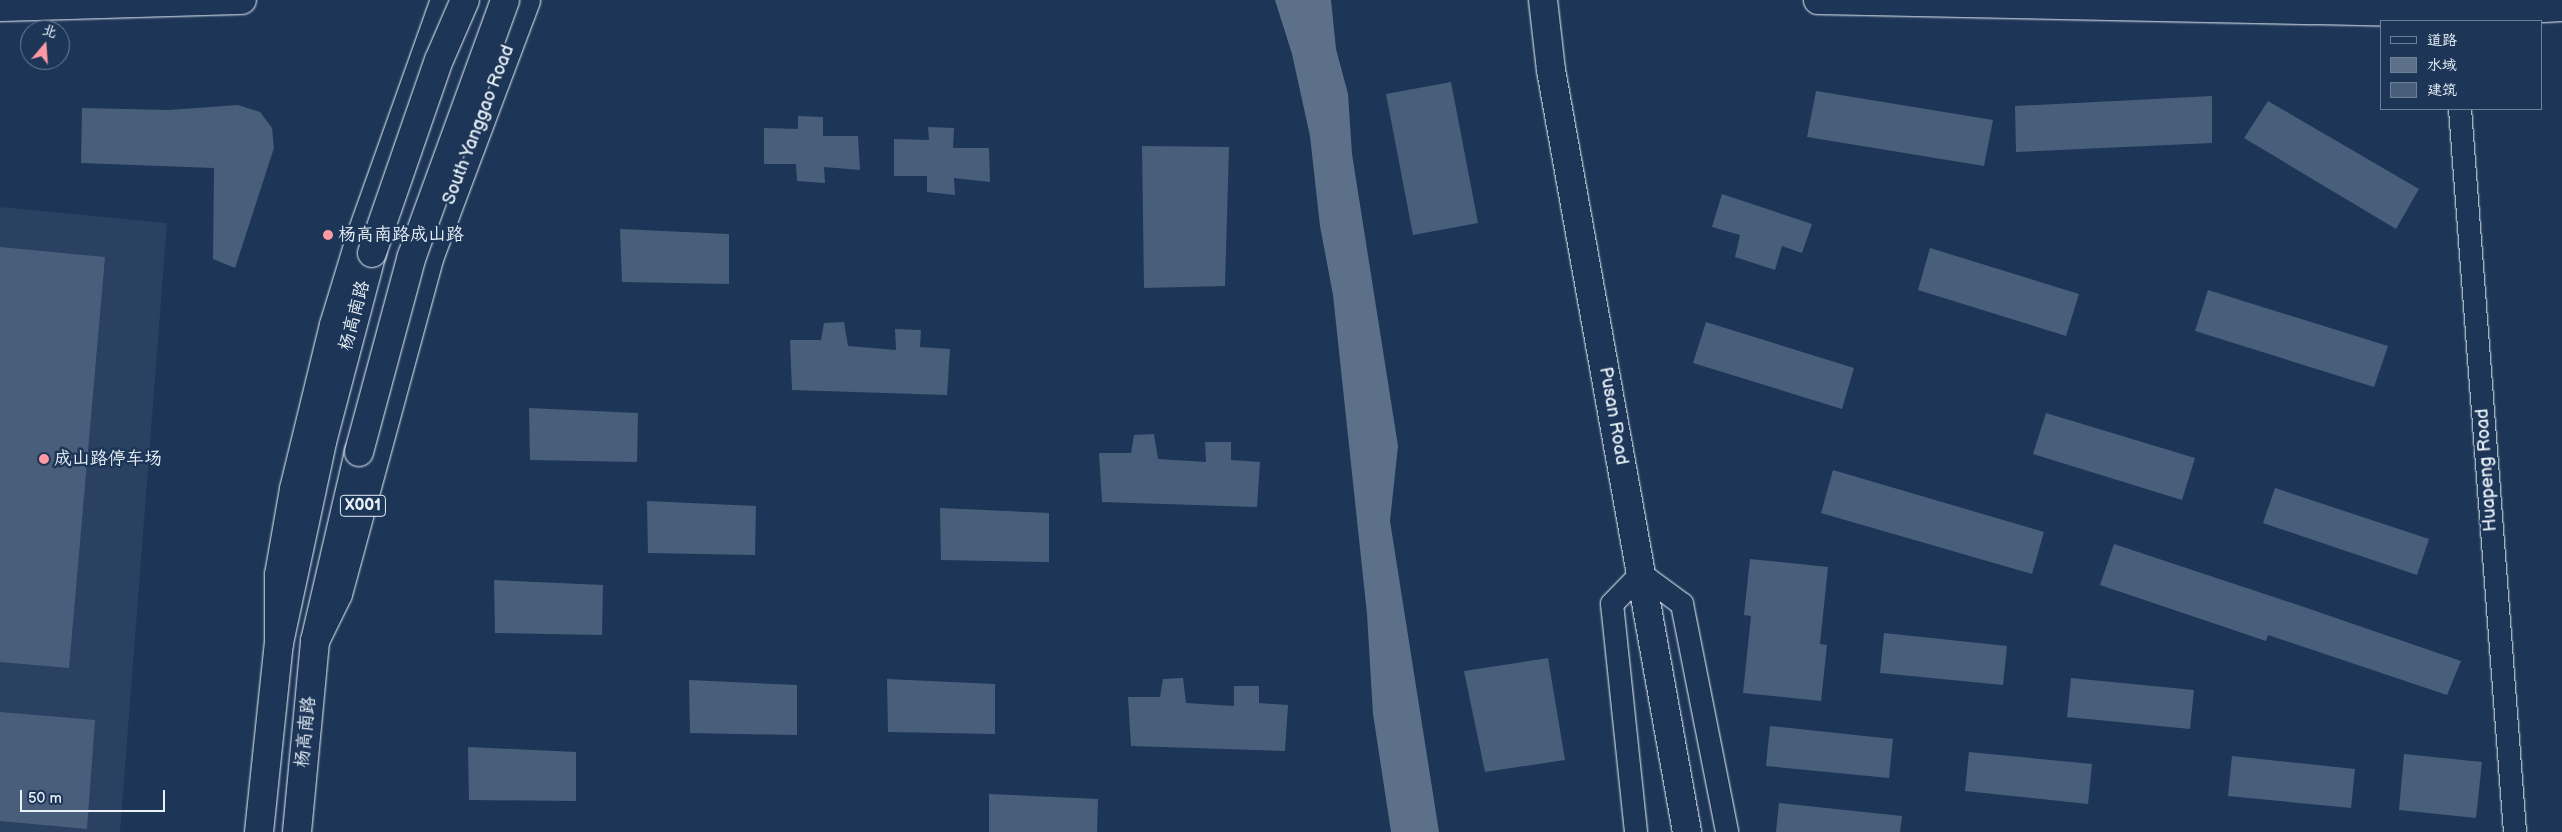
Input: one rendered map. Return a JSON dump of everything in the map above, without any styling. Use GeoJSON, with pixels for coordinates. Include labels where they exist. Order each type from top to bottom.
{"type":"FeatureCollection","features":[{"type":"Feature","properties":{"kind":"main road"},"geometry":{"type":"LineString","coordinates":[[0,7],[242,0]]}},
{"type":"Feature","properties":{"kind":"main road","name":"杨高南路"},"geometry":{"type":"LineString","coordinates":[[279,642],[279,575],[294,489],[334,324],[361,236],[445,0]]}},
{"type":"Feature","properties":{"kind":"main road","name":"杨高南路"},"geometry":{"type":"LineString","coordinates":[[259,825],[279,642],[322,442],[372,253],[439,60],[465,0]]}},
{"type":"Feature","properties":{"kind":"main road","name":"杨高南路"},"geometry":{"type":"LineString","coordinates":[[297,827],[315,641],[359,452],[412,256],[506,0]]}},
{"type":"Feature","properties":{"kind":"main road","name":"杨高南路"},"geometry":{"type":"LineString","coordinates":[[315,641],[338,594],[430,256],[526,0]]}},
{"type":"Feature","properties":{"kind":"main road","name":"Pusan Road"},"geometry":{"type":"LineString","coordinates":[[1543,0],[1551,70],[1687,830]]}},
{"type":"Feature","properties":{"kind":"main road"},"geometry":{"type":"LineString","coordinates":[[1818,0],[2452,11],[2562,7]]}},
{"type":"Feature","properties":{"kind":"street","name":"Huapeng Road"},"geometry":{"type":"LineString","coordinates":[[2460,110],[2515,832]]}},
{"type":"Feature","properties":{"kind":"street"},"geometry":{"type":"LineString","coordinates":[[1636,832],[1612,604],[1641,574],[1682,604],[1727,832]]}},
{"type":"Feature","properties":{"kind":"shaded area","name":"成山路停车场"},"geometry":{"type":"Polygon","coordinates":[[[0,207],[167,223],[120,832],[0,832],[0,207]]]}},
{"type":"Feature","properties":{"kind":"water"},"geometry":{"type":"Polygon","coordinates":[[[1275,0],[1331,0],[1336,49],[1348,94],[1352,154],[1398,446],[1390,521],[1439,832],[1391,832],[1373,714],[1367,614],[1333,295],[1320,226],[1310,136],[1292,54],[1275,0]]]}},
{"type":"Feature","properties":{"kind":"building"},"geometry":{"type":"Polygon","coordinates":[[[1451,82],[1478,223],[1413,235],[1386,94],[1451,82]]]}},
{"type":"Feature","properties":{"kind":"building"},"geometry":{"type":"Polygon","coordinates":[[[1816,91],[1993,120],[1984,166],[1807,137],[1816,91]]]}},
{"type":"Feature","properties":{"kind":"building"},"geometry":{"type":"Polygon","coordinates":[[[2212,96],[2212,143],[2016,152],[2015,106],[2212,96]]]}},
{"type":"Feature","properties":{"kind":"building"},"geometry":{"type":"Polygon","coordinates":[[[2268,101],[2419,189],[2396,229],[2244,138],[2268,101]]]}},
{"type":"Feature","properties":{"kind":"building"},"geometry":{"type":"Polygon","coordinates":[[[238,105],[260,112],[272,128],[274,148],[235,268],[213,259],[214,168],[81,163],[82,108],[169,110],[238,105]]]}},
{"type":"Feature","properties":{"kind":"building"},"geometry":{"type":"Polygon","coordinates":[[[798,116],[823,117],[823,136],[858,136],[860,170],[824,167],[825,183],[797,181],[796,164],[764,164],[764,128],[798,129],[798,116]]]}},
{"type":"Feature","properties":{"kind":"building"},"geometry":{"type":"Polygon","coordinates":[[[928,127],[954,128],[953,148],[989,148],[990,182],[954,178],[955,195],[927,192],[927,176],[894,176],[894,139],[929,140],[928,127]]]}},
{"type":"Feature","properties":{"kind":"building"},"geometry":{"type":"Polygon","coordinates":[[[1142,146],[1229,147],[1225,286],[1144,288],[1142,146]]]}},
{"type":"Feature","properties":{"kind":"building"},"geometry":{"type":"Polygon","coordinates":[[[1722,194],[1812,224],[1802,253],[1782,246],[1775,270],[1735,257],[1740,235],[1712,227],[1722,194]]]}},
{"type":"Feature","properties":{"kind":"building"},"geometry":{"type":"Polygon","coordinates":[[[620,229],[729,234],[729,284],[622,282],[620,229]]]}},
{"type":"Feature","properties":{"kind":"building","name":"成山路停车场"},"geometry":{"type":"Polygon","coordinates":[[[0,247],[105,257],[69,668],[0,662],[0,247]]]}},
{"type":"Feature","properties":{"kind":"building"},"geometry":{"type":"Polygon","coordinates":[[[1930,248],[2079,294],[2066,336],[1918,290],[1930,248]]]}},
{"type":"Feature","properties":{"kind":"building"},"geometry":{"type":"Polygon","coordinates":[[[2208,290],[2388,346],[2374,387],[2195,331],[2208,290]]]}},
{"type":"Feature","properties":{"kind":"building"},"geometry":{"type":"Polygon","coordinates":[[[844,322],[848,346],[896,350],[895,329],[921,330],[920,347],[950,349],[947,395],[792,390],[790,340],[821,340],[824,323],[844,322]]]}},
{"type":"Feature","properties":{"kind":"building"},"geometry":{"type":"Polygon","coordinates":[[[1706,322],[1854,368],[1842,409],[1693,363],[1706,322]]]}},
{"type":"Feature","properties":{"kind":"building"},"geometry":{"type":"Polygon","coordinates":[[[529,408],[638,413],[637,462],[530,460],[529,408]]]}},
{"type":"Feature","properties":{"kind":"building"},"geometry":{"type":"Polygon","coordinates":[[[2046,413],[2195,458],[2182,500],[2033,454],[2046,413]]]}},
{"type":"Feature","properties":{"kind":"building"},"geometry":{"type":"Polygon","coordinates":[[[1154,434],[1158,459],[1206,462],[1205,442],[1231,442],[1231,460],[1260,462],[1257,507],[1102,502],[1099,453],[1131,453],[1134,435],[1154,434]]]}},
{"type":"Feature","properties":{"kind":"building"},"geometry":{"type":"Polygon","coordinates":[[[1833,470],[2044,532],[2032,574],[1821,513],[1833,470]]]}},
{"type":"Feature","properties":{"kind":"building"},"geometry":{"type":"Polygon","coordinates":[[[2275,488],[2429,539],[2417,575],[2263,523],[2275,488]]]}},
{"type":"Feature","properties":{"kind":"building"},"geometry":{"type":"Polygon","coordinates":[[[647,501],[756,506],[755,555],[648,553],[647,501]]]}},
{"type":"Feature","properties":{"kind":"building"},"geometry":{"type":"Polygon","coordinates":[[[940,508],[1049,513],[1049,562],[941,560],[940,508]]]}},
{"type":"Feature","properties":{"kind":"building"},"geometry":{"type":"Polygon","coordinates":[[[2114,544],[2461,661],[2447,695],[2268,635],[2266,641],[2100,585],[2114,544]]]}},
{"type":"Feature","properties":{"kind":"building"},"geometry":{"type":"Polygon","coordinates":[[[1750,559],[1828,567],[1820,644],[1827,645],[1821,701],[1743,693],[1751,616],[1744,615],[1750,559]]]}},
{"type":"Feature","properties":{"kind":"building"},"geometry":{"type":"Polygon","coordinates":[[[494,580],[603,585],[602,635],[495,633],[494,580]]]}},
{"type":"Feature","properties":{"kind":"building"},"geometry":{"type":"Polygon","coordinates":[[[1884,633],[2007,646],[2003,685],[1880,673],[1884,633]]]}},
{"type":"Feature","properties":{"kind":"building"},"geometry":{"type":"Polygon","coordinates":[[[1548,658],[1565,760],[1485,772],[1464,671],[1548,658]]]}},
{"type":"Feature","properties":{"kind":"building"},"geometry":{"type":"Polygon","coordinates":[[[1183,678],[1186,703],[1234,706],[1234,686],[1259,686],[1259,703],[1288,705],[1285,751],[1131,746],[1128,697],[1160,697],[1163,679],[1183,678]]]}},
{"type":"Feature","properties":{"kind":"building"},"geometry":{"type":"Polygon","coordinates":[[[2071,678],[2194,690],[2190,729],[2067,717],[2071,678]]]}},
{"type":"Feature","properties":{"kind":"building"},"geometry":{"type":"Polygon","coordinates":[[[887,679],[995,684],[995,734],[888,732],[887,679]]]}},
{"type":"Feature","properties":{"kind":"building"},"geometry":{"type":"Polygon","coordinates":[[[689,680],[797,685],[797,735],[690,733],[689,680]]]}},
{"type":"Feature","properties":{"kind":"building"},"geometry":{"type":"Polygon","coordinates":[[[0,712],[95,720],[87,829],[0,821],[0,712]]]}},
{"type":"Feature","properties":{"kind":"building"},"geometry":{"type":"Polygon","coordinates":[[[1770,726],[1893,739],[1889,778],[1766,766],[1770,726]]]}},
{"type":"Feature","properties":{"kind":"building"},"geometry":{"type":"Polygon","coordinates":[[[468,747],[576,752],[576,801],[469,800],[468,747]]]}},
{"type":"Feature","properties":{"kind":"building"},"geometry":{"type":"Polygon","coordinates":[[[1969,752],[2092,764],[2088,804],[1965,791],[1969,752]]]}},
{"type":"Feature","properties":{"kind":"building"},"geometry":{"type":"Polygon","coordinates":[[[2404,754],[2482,762],[2476,818],[2399,810],[2404,754]]]}},
{"type":"Feature","properties":{"kind":"building"},"geometry":{"type":"Polygon","coordinates":[[[2232,756],[2355,769],[2351,808],[2228,796],[2232,756]]]}},
{"type":"Feature","properties":{"kind":"building"},"geometry":{"type":"Polygon","coordinates":[[[989,794],[1098,799],[1097,832],[989,832],[989,794]]]}},
{"type":"Feature","properties":{"kind":"building"},"geometry":{"type":"Polygon","coordinates":[[[1779,803],[1902,816],[1900,832],[1776,832],[1779,803]]]}},
{"type":"Feature","properties":{"kind":"place","name":"杨高南路成山路"},"geometry":{"type":"Point","coordinates":[328,235]}},
{"type":"Feature","properties":{"kind":"place","name":"成山路停车场"},"geometry":{"type":"Point","coordinates":[44,459]}}]}
